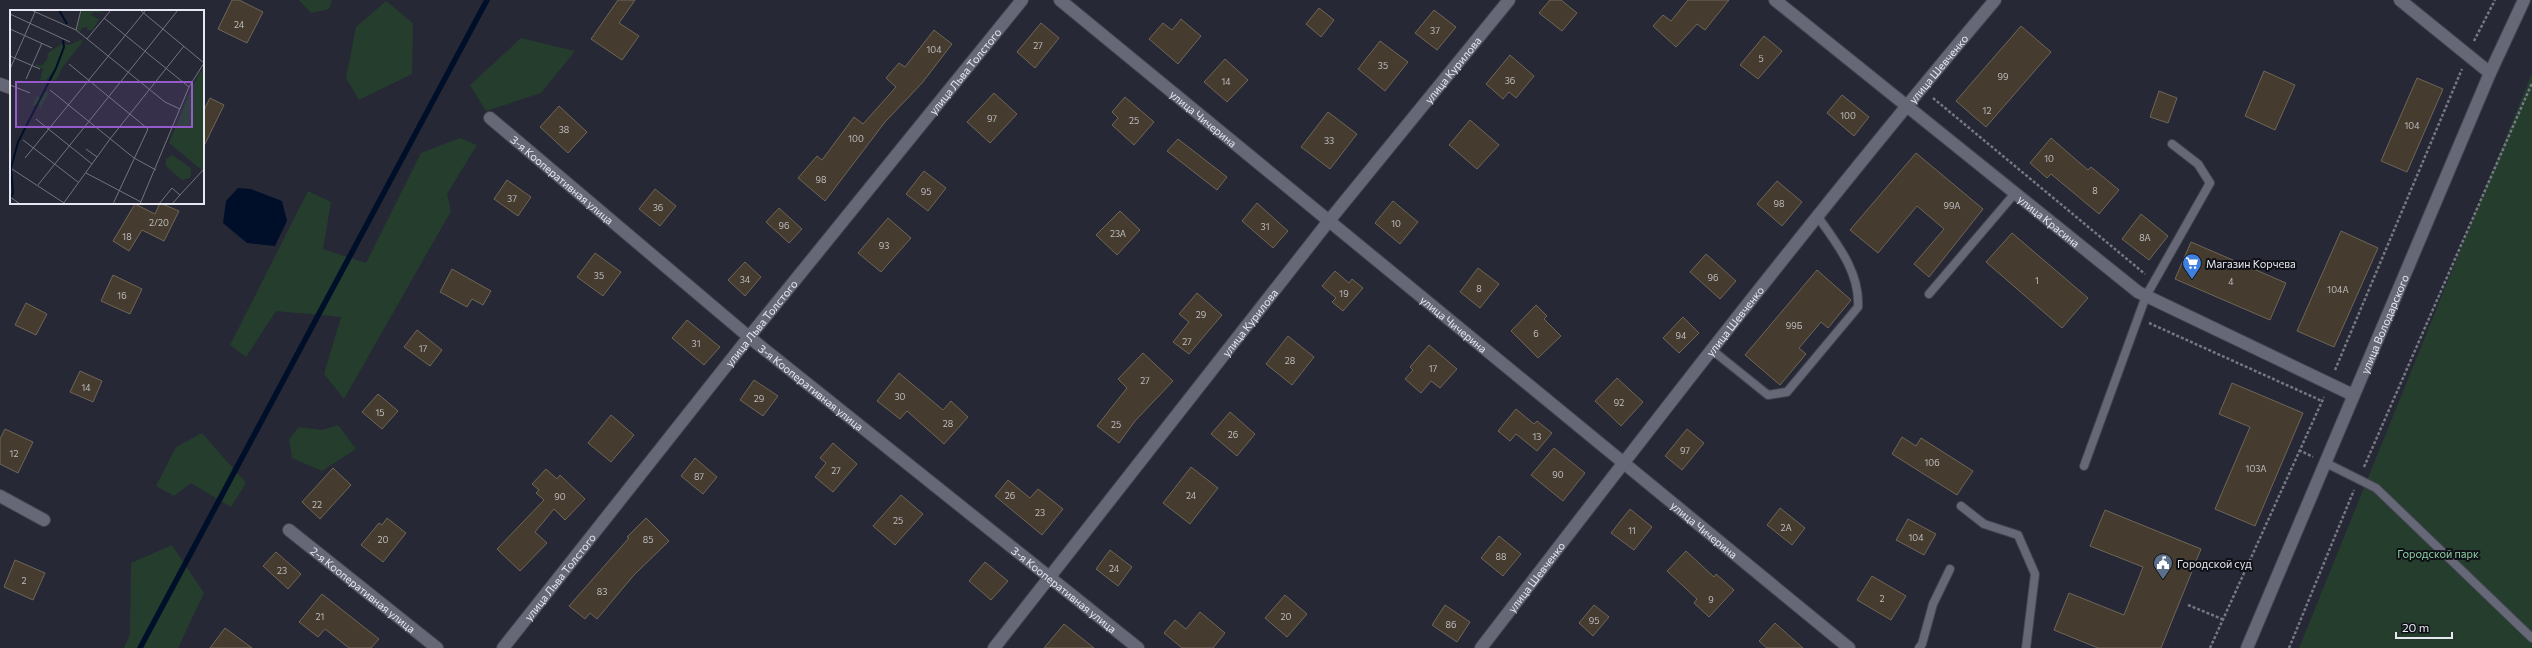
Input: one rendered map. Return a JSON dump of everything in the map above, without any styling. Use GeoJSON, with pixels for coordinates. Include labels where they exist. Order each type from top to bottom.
{"type":"FeatureCollection","features":[{"type":"Feature","properties":{"kind":"street","name":"улица Льва Толстого"},"geometry":{"type":"LineString","coordinates":[[503,648],[749,337],[1022,0]]}},
{"type":"Feature","properties":{"kind":"street","name":"улица Чичерина"},"geometry":{"type":"LineString","coordinates":[[1060,0],[1328,222],[1849,648]]}},
{"type":"Feature","properties":{"kind":"street","name":"улица Курилова"},"geometry":{"type":"LineString","coordinates":[[994,648],[1328,222],[1509,0]]}},
{"type":"Feature","properties":{"kind":"street","name":"улица Красина"},"geometry":{"type":"LineString","coordinates":[[1775,0],[2016,192],[2138,292],[2330,382],[2353,395]]}},
{"type":"Feature","properties":{"kind":"street","name":"улица Шевченко"},"geometry":{"type":"LineString","coordinates":[[1481,648],[1712,350],[1906,105],[1995,0]]}},
{"type":"Feature","properties":{"kind":"street"},"geometry":{"type":"LineString","coordinates":[[2400,0],[2490,73]]}},
{"type":"Feature","properties":{"kind":"street","name":"улица Володарского"},"geometry":{"type":"LineString","coordinates":[[2247,648],[2490,73],[2524,0]]}},
{"type":"Feature","properties":{"kind":"street"},"geometry":{"type":"LineString","coordinates":[[0,84],[10,88]]}},
{"type":"Feature","properties":{"kind":"street","name":"3-я Кооперативная улица"},"geometry":{"type":"LineString","coordinates":[[490,118],[749,337],[1051,576],[1138,648]]}},
{"type":"Feature","properties":{"kind":"street"},"geometry":{"type":"LineString","coordinates":[[0,496],[44,520]]}},
{"type":"Feature","properties":{"kind":"street","name":"2-я Кооперативная улица"},"geometry":{"type":"LineString","coordinates":[[289,530],[437,648]]}},
{"type":"Feature","properties":{"kind":"lane"},"geometry":{"type":"LineString","coordinates":[[2084,466],[2146,296],[2210,183],[2198,164],[2172,144]]}},
{"type":"Feature","properties":{"kind":"lane"},"geometry":{"type":"LineString","coordinates":[[1929,294],[2016,192]]}},
{"type":"Feature","properties":{"kind":"lane"},"geometry":{"type":"LineString","coordinates":[[1712,350],[1768,395],[1788,392],[1858,307],[1858,292],[1844,253],[1818,217]]}},
{"type":"Feature","properties":{"kind":"lane"},"geometry":{"type":"LineString","coordinates":[[2326,463],[2359,478],[2376,488],[2532,638]]}},
{"type":"Feature","properties":{"kind":"lane"},"geometry":{"type":"LineString","coordinates":[[1961,506],[1984,524],[2018,536],[2035,574],[2026,648]]}},
{"type":"Feature","properties":{"kind":"lane"},"geometry":{"type":"LineString","coordinates":[[1919,648],[1922,644],[1933,604],[1950,569]]}},
{"type":"Feature","properties":{"kind":"path"},"geometry":{"type":"LineString","coordinates":[[2210,648],[2330,382],[2468,54],[2495,0]]}},
{"type":"Feature","properties":{"kind":"path"},"geometry":{"type":"LineString","coordinates":[[2289,648],[2359,478],[2532,83]]}},
{"type":"Feature","properties":{"kind":"path"},"geometry":{"type":"LineString","coordinates":[[1921,87],[2154,282]]}},
{"type":"Feature","properties":{"kind":"path"},"geometry":{"type":"LineString","coordinates":[[2138,318],[2322,400]]}},
{"type":"Feature","properties":{"kind":"path"},"geometry":{"type":"LineString","coordinates":[[2188,605],[2222,619]]}},
{"type":"Feature","properties":{"kind":"green space"},"geometry":{"type":"Polygon","coordinates":[[[299,0],[332,0],[329,9],[311,13],[299,0]]]}},
{"type":"Feature","properties":{"kind":"green space"},"geometry":{"type":"Polygon","coordinates":[[[386,1],[413,23],[412,74],[359,100],[346,78],[356,27],[386,1]]]}},
{"type":"Feature","properties":{"kind":"green space"},"geometry":{"type":"Polygon","coordinates":[[[521,38],[575,51],[541,93],[486,111],[470,85],[521,38]]]}},
{"type":"Feature","properties":{"kind":"green space","name":"Городской парк"},"geometry":{"type":"Polygon","coordinates":[[[2532,73],[2532,648],[2299,648],[2532,73]]]}},
{"type":"Feature","properties":{"kind":"green space"},"geometry":{"type":"Polygon","coordinates":[[[460,138],[477,145],[447,194],[451,211],[344,399],[324,374],[341,317],[276,311],[246,357],[230,345],[308,191],[331,202],[323,249],[366,263],[421,153],[460,138]]]}},
{"type":"Feature","properties":{"kind":"green space"},"geometry":{"type":"Polygon","coordinates":[[[338,425],[356,449],[322,471],[292,458],[289,439],[299,427],[322,430],[338,425]]]}},
{"type":"Feature","properties":{"kind":"green space"},"geometry":{"type":"Polygon","coordinates":[[[202,433],[246,483],[231,507],[191,483],[174,496],[156,486],[176,447],[202,433]]]}},
{"type":"Feature","properties":{"kind":"green space"},"geometry":{"type":"Polygon","coordinates":[[[172,545],[204,593],[178,648],[124,648],[130,634],[131,563],[172,545]]]}},
{"type":"Feature","properties":{"kind":"water"},"geometry":{"type":"Polygon","coordinates":[[[238,188],[251,189],[282,201],[287,221],[275,246],[247,243],[223,223],[226,201],[238,188]]]}},
{"type":"Feature","properties":{"kind":"building"},"geometry":{"type":"Polygon","coordinates":[[[232,0],[239,0],[263,12],[247,43],[218,29],[232,0]]]}},
{"type":"Feature","properties":{"kind":"building"},"geometry":{"type":"Polygon","coordinates":[[[618,0],[635,0],[619,23],[639,36],[622,60],[591,39],[618,0]]]}},
{"type":"Feature","properties":{"kind":"building"},"geometry":{"type":"Polygon","coordinates":[[[1550,0],[1561,0],[1577,13],[1562,31],[1539,13],[1550,0]]]}},
{"type":"Feature","properties":{"kind":"building"},"geometry":{"type":"Polygon","coordinates":[[[1688,0],[1729,0],[1705,30],[1697,24],[1676,47],[1653,26],[1663,15],[1671,21],[1688,0]]]}},
{"type":"Feature","properties":{"kind":"building"},"geometry":{"type":"Polygon","coordinates":[[[1319,8],[1334,20],[1321,37],[1306,24],[1319,8]]]}},
{"type":"Feature","properties":{"kind":"building"},"geometry":{"type":"Polygon","coordinates":[[[1434,10],[1456,27],[1437,50],[1415,33],[1434,10]]]}},
{"type":"Feature","properties":{"kind":"building"},"geometry":{"type":"Polygon","coordinates":[[[1181,19],[1201,36],[1178,64],[1149,39],[1163,23],[1172,30],[1181,19]]]}},
{"type":"Feature","properties":{"kind":"building"},"geometry":{"type":"Polygon","coordinates":[[[1041,23],[1059,38],[1035,68],[1017,52],[1041,23]]]}},
{"type":"Feature","properties":{"kind":"building"},"geometry":{"type":"Polygon","coordinates":[[[2021,26],[2051,52],[1986,127],[1956,101],[2021,26]]]}},
{"type":"Feature","properties":{"kind":"building"},"geometry":{"type":"Polygon","coordinates":[[[934,30],[952,44],[922,83],[885,122],[825,201],[798,178],[817,156],[822,160],[854,117],[863,124],[896,87],[886,78],[899,63],[905,67],[934,30]]]}},
{"type":"Feature","properties":{"kind":"building"},"geometry":{"type":"Polygon","coordinates":[[[1764,36],[1782,51],[1758,79],[1740,65],[1764,36]]]}},
{"type":"Feature","properties":{"kind":"building"},"geometry":{"type":"Polygon","coordinates":[[[1380,41],[1408,62],[1385,91],[1358,69],[1380,41]]]}},
{"type":"Feature","properties":{"kind":"building"},"geometry":{"type":"Polygon","coordinates":[[[1510,55],[1534,76],[1516,98],[1509,92],[1503,99],[1486,84],[1510,55]]]}},
{"type":"Feature","properties":{"kind":"building"},"geometry":{"type":"Polygon","coordinates":[[[1225,59],[1248,80],[1227,102],[1204,82],[1225,59]]]}},
{"type":"Feature","properties":{"kind":"building"},"geometry":{"type":"Polygon","coordinates":[[[2264,71],[2295,85],[2275,130],[2245,116],[2264,71]]]}},
{"type":"Feature","properties":{"kind":"building"},"geometry":{"type":"Polygon","coordinates":[[[2417,78],[2443,89],[2407,172],[2381,161],[2417,78]]]}},
{"type":"Feature","properties":{"kind":"building"},"geometry":{"type":"Polygon","coordinates":[[[2159,91],[2177,98],[2168,123],[2150,117],[2159,91]]]}},
{"type":"Feature","properties":{"kind":"building"},"geometry":{"type":"Polygon","coordinates":[[[994,93],[1017,114],[990,143],[967,122],[994,93]]]}},
{"type":"Feature","properties":{"kind":"building"},"geometry":{"type":"Polygon","coordinates":[[[1842,95],[1869,117],[1854,136],[1827,113],[1842,95]]]}},
{"type":"Feature","properties":{"kind":"building"},"geometry":{"type":"Polygon","coordinates":[[[1125,97],[1154,122],[1134,145],[1112,125],[1118,118],[1112,112],[1125,97]]]}},
{"type":"Feature","properties":{"kind":"building"},"geometry":{"type":"Polygon","coordinates":[[[210,98],[224,105],[204,146],[204,110],[210,98]]]}},
{"type":"Feature","properties":{"kind":"building"},"geometry":{"type":"Polygon","coordinates":[[[559,106],[587,132],[568,153],[540,127],[559,106]]]}},
{"type":"Feature","properties":{"kind":"building"},"geometry":{"type":"Polygon","coordinates":[[[1328,112],[1357,134],[1330,169],[1301,147],[1328,112]]]}},
{"type":"Feature","properties":{"kind":"building"},"geometry":{"type":"Polygon","coordinates":[[[1470,120],[1499,145],[1477,169],[1449,145],[1470,120]]]}},
{"type":"Feature","properties":{"kind":"building"},"geometry":{"type":"Polygon","coordinates":[[[2051,138],[2088,170],[2091,167],[2119,190],[2099,214],[2051,174],[2047,178],[2030,163],[2051,138]]]}},
{"type":"Feature","properties":{"kind":"building"},"geometry":{"type":"Polygon","coordinates":[[[1178,139],[1227,177],[1217,190],[1167,151],[1178,139]]]}},
{"type":"Feature","properties":{"kind":"building"},"geometry":{"type":"Polygon","coordinates":[[[1916,153],[1983,209],[1929,277],[1914,264],[1944,229],[1917,206],[1878,253],[1850,230],[1916,153]]]}},
{"type":"Feature","properties":{"kind":"building"},"geometry":{"type":"Polygon","coordinates":[[[924,171],[946,188],[928,211],[906,194],[924,171]]]}},
{"type":"Feature","properties":{"kind":"building"},"geometry":{"type":"Polygon","coordinates":[[[507,180],[531,197],[518,216],[494,199],[507,180]]]}},
{"type":"Feature","properties":{"kind":"building"},"geometry":{"type":"Polygon","coordinates":[[[1777,181],[1802,202],[1782,226],[1757,204],[1777,181]]]}},
{"type":"Feature","properties":{"kind":"building"},"geometry":{"type":"Polygon","coordinates":[[[655,189],[676,206],[660,226],[639,209],[655,189]]]}},
{"type":"Feature","properties":{"kind":"building"},"geometry":{"type":"Polygon","coordinates":[[[1393,201],[1418,222],[1400,244],[1375,223],[1393,201]]]}},
{"type":"Feature","properties":{"kind":"building"},"geometry":{"type":"Polygon","coordinates":[[[1257,203],[1288,231],[1273,248],[1242,221],[1257,203]]]}},
{"type":"Feature","properties":{"kind":"building"},"geometry":{"type":"Polygon","coordinates":[[[135,204],[155,214],[160,204],[179,211],[164,241],[142,230],[129,251],[113,241],[135,204]]]}},
{"type":"Feature","properties":{"kind":"building"},"geometry":{"type":"Polygon","coordinates":[[[779,208],[802,229],[789,243],[766,222],[779,208]]]}},
{"type":"Feature","properties":{"kind":"building"},"geometry":{"type":"Polygon","coordinates":[[[1120,211],[1140,230],[1117,255],[1096,235],[1120,211]]]}},
{"type":"Feature","properties":{"kind":"building"},"geometry":{"type":"Polygon","coordinates":[[[2141,214],[2168,236],[2149,260],[2122,239],[2141,214]]]}},
{"type":"Feature","properties":{"kind":"building"},"geometry":{"type":"Polygon","coordinates":[[[888,218],[911,238],[881,272],[858,253],[888,218]]]}},
{"type":"Feature","properties":{"kind":"building"},"geometry":{"type":"Polygon","coordinates":[[[2341,231],[2378,248],[2334,347],[2297,331],[2341,231]]]}},
{"type":"Feature","properties":{"kind":"building"},"geometry":{"type":"Polygon","coordinates":[[[2012,233],[2088,298],[2062,328],[1986,262],[2012,233]]]}},
{"type":"Feature","properties":{"kind":"building"},"geometry":{"type":"Polygon","coordinates":[[[2191,242],[2286,283],[2270,320],[2175,279],[2191,242]]]}},
{"type":"Feature","properties":{"kind":"building"},"geometry":{"type":"Polygon","coordinates":[[[595,253],[621,272],[603,296],[577,277],[595,253]]]}},
{"type":"Feature","properties":{"kind":"building"},"geometry":{"type":"Polygon","coordinates":[[[1706,254],[1736,281],[1720,299],[1690,272],[1706,254]]]}},
{"type":"Feature","properties":{"kind":"building"},"geometry":{"type":"Polygon","coordinates":[[[745,262],[761,277],[745,296],[728,280],[745,262]]]}},
{"type":"Feature","properties":{"kind":"building"},"geometry":{"type":"Polygon","coordinates":[[[1478,268],[1499,284],[1480,308],[1460,292],[1478,268]]]}},
{"type":"Feature","properties":{"kind":"building"},"geometry":{"type":"Polygon","coordinates":[[[452,269],[491,291],[483,305],[472,299],[467,307],[440,292],[452,269]]]}},
{"type":"Feature","properties":{"kind":"building"},"geometry":{"type":"Polygon","coordinates":[[[1817,270],[1851,300],[1828,328],[1821,322],[1799,348],[1806,354],[1780,385],[1745,355],[1817,270]]]}},
{"type":"Feature","properties":{"kind":"building"},"geometry":{"type":"Polygon","coordinates":[[[1335,271],[1349,283],[1352,279],[1363,288],[1343,311],[1332,302],[1336,298],[1322,286],[1335,271]]]}},
{"type":"Feature","properties":{"kind":"building"},"geometry":{"type":"Polygon","coordinates":[[[113,275],[142,289],[130,314],[101,301],[113,275]]]}},
{"type":"Feature","properties":{"kind":"building"},"geometry":{"type":"Polygon","coordinates":[[[1197,293],[1222,315],[1189,354],[1173,342],[1189,322],[1179,314],[1197,293]]]}},
{"type":"Feature","properties":{"kind":"building"},"geometry":{"type":"Polygon","coordinates":[[[26,303],[47,314],[36,335],[15,325],[26,303]]]}},
{"type":"Feature","properties":{"kind":"building"},"geometry":{"type":"Polygon","coordinates":[[[1536,305],[1547,316],[1544,319],[1561,336],[1538,358],[1511,331],[1536,305]]]}},
{"type":"Feature","properties":{"kind":"building"},"geometry":{"type":"Polygon","coordinates":[[[1683,317],[1699,333],[1679,353],[1663,338],[1683,317]]]}},
{"type":"Feature","properties":{"kind":"building"},"geometry":{"type":"Polygon","coordinates":[[[687,320],[720,347],[704,365],[672,338],[687,320]]]}},
{"type":"Feature","properties":{"kind":"building"},"geometry":{"type":"Polygon","coordinates":[[[417,330],[442,350],[430,366],[404,347],[417,330]]]}},
{"type":"Feature","properties":{"kind":"building"},"geometry":{"type":"Polygon","coordinates":[[[1288,336],[1314,357],[1292,385],[1266,364],[1288,336]]]}},
{"type":"Feature","properties":{"kind":"building"},"geometry":{"type":"Polygon","coordinates":[[[1429,345],[1457,369],[1440,388],[1431,381],[1421,393],[1405,379],[1413,370],[1410,367],[1429,345]]]}},
{"type":"Feature","properties":{"kind":"building"},"geometry":{"type":"Polygon","coordinates":[[[1143,353],[1173,381],[1135,421],[1119,443],[1097,426],[1127,388],[1118,379],[1143,353]]]}},
{"type":"Feature","properties":{"kind":"building"},"geometry":{"type":"Polygon","coordinates":[[[80,371],[102,381],[93,402],[70,392],[80,371]]]}},
{"type":"Feature","properties":{"kind":"building"},"geometry":{"type":"Polygon","coordinates":[[[899,373],[943,410],[951,401],[968,417],[944,444],[907,411],[900,419],[877,401],[899,373]]]}},
{"type":"Feature","properties":{"kind":"building"},"geometry":{"type":"Polygon","coordinates":[[[1617,378],[1643,402],[1621,426],[1595,401],[1617,378]]]}},
{"type":"Feature","properties":{"kind":"building"},"geometry":{"type":"Polygon","coordinates":[[[754,380],[778,396],[763,416],[740,400],[754,380]]]}},
{"type":"Feature","properties":{"kind":"building"},"geometry":{"type":"Polygon","coordinates":[[[2232,383],[2303,413],[2255,526],[2215,509],[2250,427],[2219,414],[2232,383]]]}},
{"type":"Feature","properties":{"kind":"building"},"geometry":{"type":"Polygon","coordinates":[[[378,394],[398,411],[382,429],[362,412],[378,394]]]}},
{"type":"Feature","properties":{"kind":"building"},"geometry":{"type":"Polygon","coordinates":[[[1516,409],[1534,424],[1537,421],[1552,433],[1537,451],[1516,434],[1510,441],[1498,431],[1516,409]]]}},
{"type":"Feature","properties":{"kind":"building"},"geometry":{"type":"Polygon","coordinates":[[[1230,412],[1255,434],[1237,456],[1211,434],[1230,412]]]}},
{"type":"Feature","properties":{"kind":"building"},"geometry":{"type":"Polygon","coordinates":[[[611,415],[634,435],[611,462],[588,443],[611,415]]]}},
{"type":"Feature","properties":{"kind":"building"},"geometry":{"type":"Polygon","coordinates":[[[5,429],[33,442],[18,473],[0,464],[0,439],[5,429]]]}},
{"type":"Feature","properties":{"kind":"building"},"geometry":{"type":"Polygon","coordinates":[[[1687,429],[1704,443],[1682,470],[1665,456],[1687,429]]]}},
{"type":"Feature","properties":{"kind":"building"},"geometry":{"type":"Polygon","coordinates":[[[1902,437],[1916,446],[1921,438],[1973,471],[1957,495],[1892,454],[1902,437]]]}},
{"type":"Feature","properties":{"kind":"building"},"geometry":{"type":"Polygon","coordinates":[[[833,443],[857,464],[833,492],[815,477],[826,463],[820,458],[833,443]]]}},
{"type":"Feature","properties":{"kind":"building"},"geometry":{"type":"Polygon","coordinates":[[[1554,448],[1585,473],[1563,501],[1531,475],[1554,448]]]}},
{"type":"Feature","properties":{"kind":"building"},"geometry":{"type":"Polygon","coordinates":[[[695,458],[717,477],[703,494],[681,476],[695,458]]]}},
{"type":"Feature","properties":{"kind":"building"},"geometry":{"type":"Polygon","coordinates":[[[1191,467],[1218,488],[1190,524],[1163,503],[1191,467]]]}},
{"type":"Feature","properties":{"kind":"building"},"geometry":{"type":"Polygon","coordinates":[[[333,468],[351,485],[320,519],[302,502],[333,468]]]}},
{"type":"Feature","properties":{"kind":"building"},"geometry":{"type":"Polygon","coordinates":[[[546,469],[557,479],[560,475],[585,499],[565,520],[554,509],[535,532],[547,543],[520,571],[497,549],[544,500],[536,493],[539,490],[532,484],[546,469]]]}},
{"type":"Feature","properties":{"kind":"building"},"geometry":{"type":"Polygon","coordinates":[[[1008,480],[1030,498],[1038,489],[1063,509],[1042,535],[995,496],[1008,480]]]}},
{"type":"Feature","properties":{"kind":"building"},"geometry":{"type":"Polygon","coordinates":[[[901,495],[923,514],[895,545],[873,526],[901,495]]]}},
{"type":"Feature","properties":{"kind":"building"},"geometry":{"type":"Polygon","coordinates":[[[1780,508],[1805,528],[1792,545],[1767,525],[1780,508]]]}},
{"type":"Feature","properties":{"kind":"building"},"geometry":{"type":"Polygon","coordinates":[[[1630,509],[1652,527],[1634,550],[1611,533],[1630,509]]]}},
{"type":"Feature","properties":{"kind":"building","name":"Городской суд"},"geometry":{"type":"Polygon","coordinates":[[[2105,510],[2201,549],[2161,648],[2098,648],[2054,630],[2069,593],[2124,615],[2143,567],[2090,546],[2105,510]]]}},
{"type":"Feature","properties":{"kind":"building"},"geometry":{"type":"Polygon","coordinates":[[[387,518],[406,533],[383,562],[361,545],[379,523],[382,525],[387,518]]]}},
{"type":"Feature","properties":{"kind":"building"},"geometry":{"type":"Polygon","coordinates":[[[646,518],[669,541],[634,575],[597,619],[590,613],[585,619],[569,606],[629,538],[627,537],[646,518]]]}},
{"type":"Feature","properties":{"kind":"building"},"geometry":{"type":"Polygon","coordinates":[[[1908,519],[1936,534],[1924,555],[1896,540],[1908,519]]]}},
{"type":"Feature","properties":{"kind":"building"},"geometry":{"type":"Polygon","coordinates":[[[1499,536],[1521,554],[1503,576],[1481,558],[1499,536]]]}},
{"type":"Feature","properties":{"kind":"building"},"geometry":{"type":"Polygon","coordinates":[[[1110,550],[1132,567],[1118,586],[1096,569],[1110,550]]]}},
{"type":"Feature","properties":{"kind":"building"},"geometry":{"type":"Polygon","coordinates":[[[1686,551],[1714,577],[1716,574],[1734,590],[1709,617],[1694,603],[1697,599],[1667,571],[1686,551]]]}},
{"type":"Feature","properties":{"kind":"building"},"geometry":{"type":"Polygon","coordinates":[[[276,552],[301,574],[288,589],[263,566],[276,552]]]}},
{"type":"Feature","properties":{"kind":"building"},"geometry":{"type":"Polygon","coordinates":[[[15,560],[45,573],[33,600],[4,587],[15,560]]]}},
{"type":"Feature","properties":{"kind":"building"},"geometry":{"type":"Polygon","coordinates":[[[985,562],[1008,581],[991,600],[969,581],[985,562]]]}},
{"type":"Feature","properties":{"kind":"building"},"geometry":{"type":"Polygon","coordinates":[[[1872,576],[1906,596],[1891,620],[1857,600],[1872,576]]]}},
{"type":"Feature","properties":{"kind":"building"},"geometry":{"type":"Polygon","coordinates":[[[322,594],[379,639],[371,648],[349,648],[325,629],[318,637],[299,622],[322,594]]]}},
{"type":"Feature","properties":{"kind":"building"},"geometry":{"type":"Polygon","coordinates":[[[1285,595],[1307,614],[1287,637],[1265,618],[1285,595]]]}},
{"type":"Feature","properties":{"kind":"building"},"geometry":{"type":"Polygon","coordinates":[[[1445,605],[1470,622],[1457,642],[1432,625],[1445,605]]]}},
{"type":"Feature","properties":{"kind":"building"},"geometry":{"type":"Polygon","coordinates":[[[1594,605],[1609,617],[1593,636],[1579,623],[1594,605]]]}},
{"type":"Feature","properties":{"kind":"building"},"geometry":{"type":"Polygon","coordinates":[[[1200,612],[1225,633],[1213,648],[1182,648],[1164,633],[1175,620],[1186,629],[1200,612]]]}},
{"type":"Feature","properties":{"kind":"building"},"geometry":{"type":"Polygon","coordinates":[[[1775,623],[1803,648],[1767,648],[1759,641],[1775,623]]]}},
{"type":"Feature","properties":{"kind":"building"},"geometry":{"type":"Polygon","coordinates":[[[1064,624],[1094,648],[1044,648],[1064,624]]]}},
{"type":"Feature","properties":{"kind":"building"},"geometry":{"type":"Polygon","coordinates":[[[225,628],[252,648],[210,648],[225,628]]]}},
{"type":"Feature","properties":{"kind":"waterway"},"geometry":{"type":"LineString","coordinates":[[140,648],[487,0]]}},
{"type":"Feature","properties":{"kind":"place","name":"Магазин Корчева"},"geometry":{"type":"Point","coordinates":[2192,280]}},
{"type":"Feature","properties":{"kind":"place","name":"Городской суд"},"geometry":{"type":"Point","coordinates":[2163,580]}}]}
